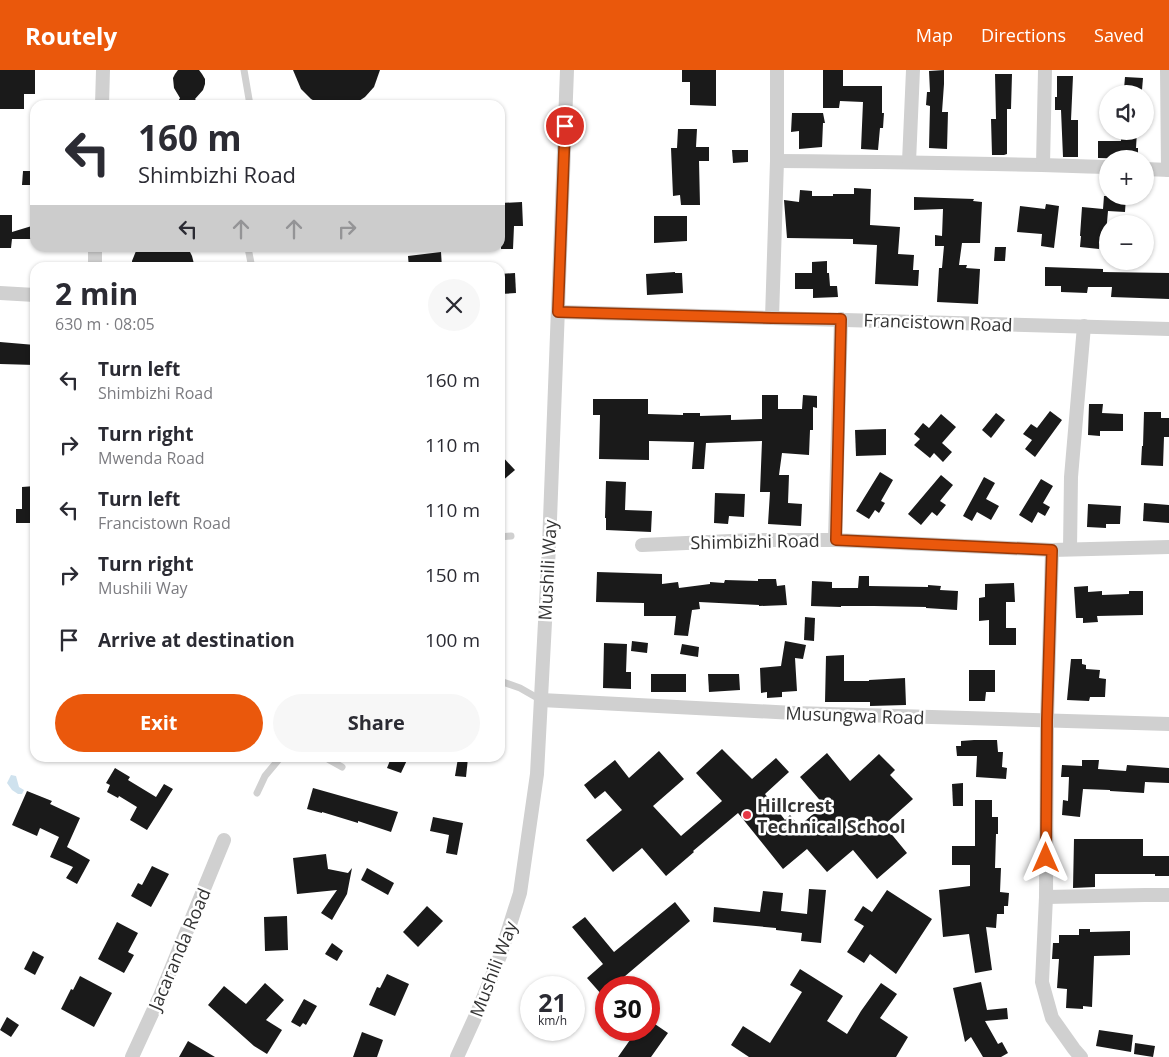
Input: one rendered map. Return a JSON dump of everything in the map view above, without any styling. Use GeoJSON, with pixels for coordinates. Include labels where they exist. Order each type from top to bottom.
{"type":"FeatureCollection","features":[{"type":"Feature","properties":{"kind":"street"},"geometry":{"type":"LineString","coordinates":[[102,100],[103,70]]}},
{"type":"Feature","properties":{"kind":"street","name":"Mushili Way"},"geometry":{"type":"LineString","coordinates":[[457,1057],[478,1013],[497,964],[520,893],[537,774],[549,546],[567,70]]}},
{"type":"Feature","properties":{"kind":"street"},"geometry":{"type":"LineString","coordinates":[[772,318],[777,161],[777,70]]}},
{"type":"Feature","properties":{"kind":"street"},"geometry":{"type":"LineString","coordinates":[[909,162],[913,70]]}},
{"type":"Feature","properties":{"kind":"street"},"geometry":{"type":"LineString","coordinates":[[1043,165],[1045,70]]}},
{"type":"Feature","properties":{"kind":"street"},"geometry":{"type":"LineString","coordinates":[[1154,169],[1168,170],[1167,70]]}},
{"type":"Feature","properties":{"kind":"street"},"geometry":{"type":"LineString","coordinates":[[777,161],[1099,167]]}},
{"type":"Feature","properties":{"kind":"street"},"geometry":{"type":"LineString","coordinates":[[0,293],[30,295]]}},
{"type":"Feature","properties":{"kind":"street","name":"Francistown Road"},"geometry":{"type":"LineString","coordinates":[[558,312],[1169,328]]}},
{"type":"Feature","properties":{"kind":"street"},"geometry":{"type":"LineString","coordinates":[[836,540],[841,319]]}},
{"type":"Feature","properties":{"kind":"street"},"geometry":{"type":"LineString","coordinates":[[1070,549],[1071,477],[1084,326]]}},
{"type":"Feature","properties":{"kind":"street","name":"Shimbizhi Road"},"geometry":{"type":"LineString","coordinates":[[642,545],[753,540],[836,540],[1052,550],[1169,547]]}},
{"type":"Feature","properties":{"kind":"street"},"geometry":{"type":"LineString","coordinates":[[1052,550],[1047,720],[1046,897],[1042,982],[1052,1018],[1081,1057]]}},
{"type":"Feature","properties":{"kind":"street","name":"Musungwa Road"},"geometry":{"type":"LineString","coordinates":[[540,700],[794,713],[1169,724]]}},
{"type":"Feature","properties":{"kind":"street","name":"Jacaranda Road"},"geometry":{"type":"LineString","coordinates":[[132,1057],[160,996],[224,840]]}},
{"type":"Feature","properties":{"kind":"street"},"geometry":{"type":"LineString","coordinates":[[1046,897],[1169,895]]}},
{"type":"Feature","properties":{"kind":"lane"},"geometry":{"type":"LineString","coordinates":[[244,70],[249,100]]}},
{"type":"Feature","properties":{"kind":"lane"},"geometry":{"type":"LineString","coordinates":[[505,537],[511,536]]}},
{"type":"Feature","properties":{"kind":"lane"},"geometry":{"type":"LineString","coordinates":[[505,683],[520,688],[540,700]]}},
{"type":"Feature","properties":{"kind":"lane"},"geometry":{"type":"LineString","coordinates":[[258,793],[265,776],[277,762]]}},
{"type":"Feature","properties":{"kind":"lane"},"geometry":{"type":"LineString","coordinates":[[333,762],[342,767]]}},
{"type":"Feature","properties":{"kind":"water"},"geometry":{"type":"Polygon","coordinates":[[[11,775],[16,776],[19,787],[24,790],[22,794],[12,790],[7,783],[11,775]]]}},
{"type":"Feature","properties":{"kind":"building"},"geometry":{"type":"Polygon","coordinates":[[[0,70],[35,70],[35,94],[24,94],[24,109],[0,109],[0,70]]]}},
{"type":"Feature","properties":{"kind":"building"},"geometry":{"type":"Polygon","coordinates":[[[178,70],[199,70],[205,79],[205,84],[196,100],[179,100],[180,98],[174,88],[173,78],[178,70]]]}},
{"type":"Feature","properties":{"kind":"building"},"geometry":{"type":"Polygon","coordinates":[[[293,70],[380,70],[374,87],[360,100],[313,100],[301,89],[293,70]]]}},
{"type":"Feature","properties":{"kind":"building"},"geometry":{"type":"Polygon","coordinates":[[[682,70],[716,70],[716,106],[690,105],[690,82],[682,82],[682,70]]]}},
{"type":"Feature","properties":{"kind":"building"},"geometry":{"type":"Polygon","coordinates":[[[823,70],[843,70],[843,86],[882,86],[882,113],[884,113],[883,128],[880,128],[878,150],[861,149],[863,102],[840,101],[839,108],[823,108],[823,70]]]}},
{"type":"Feature","properties":{"kind":"building"},"geometry":{"type":"Polygon","coordinates":[[[944,70],[942,112],[948,112],[947,149],[929,148],[930,106],[926,105],[927,92],[930,92],[929,71],[944,70]]]}},
{"type":"Feature","properties":{"kind":"building"},"geometry":{"type":"Polygon","coordinates":[[[995,74],[1012,74],[1011,109],[1007,109],[1007,154],[1004,155],[992,155],[991,119],[996,119],[995,74]]]}},
{"type":"Feature","properties":{"kind":"building"},"geometry":{"type":"Polygon","coordinates":[[[1057,76],[1073,76],[1071,120],[1078,120],[1078,157],[1063,157],[1061,110],[1055,110],[1057,76]]]}},
{"type":"Feature","properties":{"kind":"building"},"geometry":{"type":"Polygon","coordinates":[[[1125,77],[1143,78],[1142,85],[1124,85],[1125,77]]]}},
{"type":"Feature","properties":{"kind":"building"},"geometry":{"type":"Polygon","coordinates":[[[792,113],[823,113],[825,123],[823,123],[822,147],[799,149],[799,131],[791,132],[792,113]]]}},
{"type":"Feature","properties":{"kind":"building"},"geometry":{"type":"Polygon","coordinates":[[[678,129],[697,129],[696,147],[709,147],[709,161],[699,161],[700,205],[681,205],[680,195],[673,196],[671,148],[677,148],[678,129]]]}},
{"type":"Feature","properties":{"kind":"building"},"geometry":{"type":"Polygon","coordinates":[[[1136,140],[1136,148],[1138,150],[1099,150],[1098,158],[1098,141],[1136,140]]]}},
{"type":"Feature","properties":{"kind":"building"},"geometry":{"type":"Polygon","coordinates":[[[732,150],[748,150],[748,162],[733,163],[732,150]]]}},
{"type":"Feature","properties":{"kind":"building"},"geometry":{"type":"Polygon","coordinates":[[[23,171],[30,171],[30,185],[22,185],[23,171]]]}},
{"type":"Feature","properties":{"kind":"building"},"geometry":{"type":"Polygon","coordinates":[[[854,188],[871,189],[870,225],[900,227],[898,254],[914,255],[913,270],[919,270],[918,286],[875,284],[877,245],[853,244],[853,239],[787,238],[784,200],[799,202],[800,190],[812,191],[812,196],[833,196],[833,194],[854,194],[854,188]]]}},
{"type":"Feature","properties":{"kind":"building"},"geometry":{"type":"Polygon","coordinates":[[[914,197],[974,199],[973,201],[982,202],[980,243],[962,243],[959,265],[967,265],[966,268],[980,269],[978,304],[937,302],[939,268],[942,268],[944,246],[935,246],[935,235],[942,236],[943,209],[914,210],[914,197]]]}},
{"type":"Feature","properties":{"kind":"building"},"geometry":{"type":"Polygon","coordinates":[[[522,202],[523,226],[514,226],[513,249],[505,249],[505,203],[522,202]]]}},
{"type":"Feature","properties":{"kind":"building"},"geometry":{"type":"Polygon","coordinates":[[[1046,204],[1059,206],[1054,248],[1041,246],[1042,234],[1017,232],[1020,206],[1045,209],[1046,204]]]}},
{"type":"Feature","properties":{"kind":"building"},"geometry":{"type":"Polygon","coordinates":[[[1103,205],[1125,205],[1125,212],[1108,211],[1108,215],[1099,215],[1099,249],[1080,247],[1082,207],[1103,209],[1103,205]]]}},
{"type":"Feature","properties":{"kind":"building"},"geometry":{"type":"Polygon","coordinates":[[[0,215],[12,215],[12,232],[30,227],[30,239],[12,239],[11,248],[0,248],[0,215]]]}},
{"type":"Feature","properties":{"kind":"building"},"geometry":{"type":"Polygon","coordinates":[[[654,216],[687,216],[687,241],[654,243],[654,216]]]}},
{"type":"Feature","properties":{"kind":"building"},"geometry":{"type":"Polygon","coordinates":[[[995,247],[1006,247],[1005,261],[994,261],[995,247]]]}},
{"type":"Feature","properties":{"kind":"building"},"geometry":{"type":"Polygon","coordinates":[[[136,252],[190,252],[194,262],[132,262],[136,252]]]}},
{"type":"Feature","properties":{"kind":"building"},"geometry":{"type":"Polygon","coordinates":[[[441,252],[442,262],[408,262],[408,256],[441,252]]]}},
{"type":"Feature","properties":{"kind":"building"},"geometry":{"type":"Polygon","coordinates":[[[827,261],[830,286],[837,286],[838,297],[813,298],[813,289],[795,289],[795,273],[812,273],[812,262],[827,261]]]}},
{"type":"Feature","properties":{"kind":"building"},"geometry":{"type":"Polygon","coordinates":[[[1045,267],[1099,269],[1103,270],[1103,272],[1169,273],[1169,299],[1111,297],[1112,287],[1088,287],[1087,293],[1061,292],[1061,286],[1045,286],[1045,267]]]}},
{"type":"Feature","properties":{"kind":"building"},"geometry":{"type":"Polygon","coordinates":[[[515,273],[516,293],[505,294],[505,274],[515,273]]]}},
{"type":"Feature","properties":{"kind":"building"},"geometry":{"type":"Polygon","coordinates":[[[682,273],[683,293],[647,295],[646,274],[682,273]]]}},
{"type":"Feature","properties":{"kind":"building"},"geometry":{"type":"Polygon","coordinates":[[[0,342],[30,345],[30,365],[0,364],[0,342]]]}},
{"type":"Feature","properties":{"kind":"building"},"geometry":{"type":"Polygon","coordinates":[[[762,395],[778,395],[778,409],[802,409],[803,395],[817,396],[817,408],[813,407],[813,430],[810,430],[809,455],[782,453],[779,475],[789,475],[788,503],[802,504],[801,526],[768,524],[770,492],[760,492],[762,441],[706,443],[704,469],[692,469],[694,442],[649,441],[649,460],[599,459],[600,415],[593,415],[593,399],[648,399],[648,414],[683,415],[683,413],[700,413],[700,416],[731,415],[731,420],[762,419],[762,395]]]}},
{"type":"Feature","properties":{"kind":"building"},"geometry":{"type":"Polygon","coordinates":[[[1089,404],[1103,404],[1102,413],[1123,414],[1123,431],[1100,431],[1100,436],[1088,435],[1089,404]]]}},
{"type":"Feature","properties":{"kind":"building"},"geometry":{"type":"Polygon","coordinates":[[[1050,411],[1062,420],[1035,457],[1025,449],[1032,440],[1023,434],[1031,424],[1037,428],[1050,411]]]}},
{"type":"Feature","properties":{"kind":"building"},"geometry":{"type":"Polygon","coordinates":[[[1144,412],[1161,412],[1161,418],[1169,418],[1169,437],[1164,437],[1163,466],[1141,465],[1144,412]]]}},
{"type":"Feature","properties":{"kind":"building"},"geometry":{"type":"Polygon","coordinates":[[[996,413],[1005,420],[991,438],[982,430],[996,413]]]}},
{"type":"Feature","properties":{"kind":"building"},"geometry":{"type":"Polygon","coordinates":[[[941,414],[956,427],[942,443],[952,452],[943,462],[934,453],[930,458],[914,445],[920,439],[914,434],[923,423],[929,428],[941,414]]]}},
{"type":"Feature","properties":{"kind":"building"},"geometry":{"type":"Polygon","coordinates":[[[886,429],[886,455],[856,456],[855,430],[886,429]]]}},
{"type":"Feature","properties":{"kind":"building"},"geometry":{"type":"Polygon","coordinates":[[[505,459],[515,470],[505,479],[505,459]]]}},
{"type":"Feature","properties":{"kind":"building"},"geometry":{"type":"Polygon","coordinates":[[[880,472],[893,480],[881,501],[885,503],[879,513],[875,510],[869,519],[856,511],[880,472]]]}},
{"type":"Feature","properties":{"kind":"building"},"geometry":{"type":"Polygon","coordinates":[[[941,475],[953,485],[940,501],[946,505],[937,516],[932,512],[921,525],[908,514],[941,475]]]}},
{"type":"Feature","properties":{"kind":"building"},"geometry":{"type":"Polygon","coordinates":[[[984,477],[995,483],[986,499],[999,506],[991,520],[977,512],[972,521],[963,516],[984,477]]]}},
{"type":"Feature","properties":{"kind":"building"},"geometry":{"type":"Polygon","coordinates":[[[1041,479],[1053,486],[1043,503],[1050,507],[1045,516],[1038,512],[1032,523],[1019,515],[1041,479]]]}},
{"type":"Feature","properties":{"kind":"building"},"geometry":{"type":"Polygon","coordinates":[[[606,481],[626,482],[625,510],[652,511],[651,532],[606,530],[606,481]]]}},
{"type":"Feature","properties":{"kind":"building"},"geometry":{"type":"Polygon","coordinates":[[[30,486],[30,523],[16,523],[16,509],[22,509],[22,487],[30,486]]]}},
{"type":"Feature","properties":{"kind":"building"},"geometry":{"type":"Polygon","coordinates":[[[715,493],[745,494],[744,517],[729,516],[728,524],[714,523],[715,493]]]}},
{"type":"Feature","properties":{"kind":"building"},"geometry":{"type":"Polygon","coordinates":[[[1144,503],[1169,505],[1169,523],[1143,521],[1144,503]]]}},
{"type":"Feature","properties":{"kind":"building"},"geometry":{"type":"Polygon","coordinates":[[[1088,504],[1121,506],[1120,524],[1106,524],[1106,528],[1087,527],[1088,504]]]}},
{"type":"Feature","properties":{"kind":"building"},"geometry":{"type":"Polygon","coordinates":[[[597,572],[662,574],[662,584],[678,582],[679,588],[710,584],[710,582],[724,583],[725,580],[758,581],[758,579],[776,579],[777,586],[785,585],[787,605],[759,606],[699,602],[700,609],[692,610],[688,636],[674,635],[676,616],[644,616],[644,603],[596,602],[597,572]]]}},
{"type":"Feature","properties":{"kind":"building"},"geometry":{"type":"Polygon","coordinates":[[[859,576],[869,576],[869,586],[928,587],[928,585],[941,586],[940,590],[958,591],[957,610],[926,607],[811,606],[812,581],[832,582],[832,588],[858,588],[859,576]]]}},
{"type":"Feature","properties":{"kind":"building"},"geometry":{"type":"Polygon","coordinates":[[[1014,583],[1015,602],[1006,602],[1006,628],[1016,628],[1016,645],[989,645],[989,620],[979,621],[979,598],[985,597],[985,584],[1014,583]]]}},
{"type":"Feature","properties":{"kind":"building"},"geometry":{"type":"Polygon","coordinates":[[[1088,586],[1088,592],[1102,591],[1102,595],[1129,594],[1129,591],[1143,591],[1143,615],[1097,616],[1098,622],[1083,623],[1083,618],[1076,618],[1074,587],[1088,586]]]}},
{"type":"Feature","properties":{"kind":"building"},"geometry":{"type":"Polygon","coordinates":[[[805,617],[815,618],[814,641],[804,640],[805,617]]]}},
{"type":"Feature","properties":{"kind":"building"},"geometry":{"type":"Polygon","coordinates":[[[632,641],[648,643],[647,653],[631,651],[632,641]]]}},
{"type":"Feature","properties":{"kind":"building"},"geometry":{"type":"Polygon","coordinates":[[[785,641],[806,645],[803,659],[795,658],[797,691],[782,692],[782,697],[767,698],[767,692],[761,693],[760,668],[781,666],[785,641]]]}},
{"type":"Feature","properties":{"kind":"building"},"geometry":{"type":"Polygon","coordinates":[[[604,643],[627,644],[626,672],[631,672],[631,689],[603,688],[604,643]]]}},
{"type":"Feature","properties":{"kind":"building"},"geometry":{"type":"Polygon","coordinates":[[[682,644],[699,647],[698,657],[680,654],[682,644]]]}},
{"type":"Feature","properties":{"kind":"building"},"geometry":{"type":"Polygon","coordinates":[[[844,655],[844,681],[905,678],[906,705],[870,706],[870,702],[825,702],[826,656],[844,655]]]}},
{"type":"Feature","properties":{"kind":"building"},"geometry":{"type":"Polygon","coordinates":[[[1071,659],[1082,659],[1082,664],[1086,665],[1086,669],[1100,670],[1099,678],[1106,679],[1105,697],[1090,697],[1089,701],[1067,700],[1071,659]]]}},
{"type":"Feature","properties":{"kind":"building"},"geometry":{"type":"Polygon","coordinates":[[[969,670],[995,670],[995,692],[986,692],[985,701],[969,701],[969,670]]]}},
{"type":"Feature","properties":{"kind":"building"},"geometry":{"type":"Polygon","coordinates":[[[651,674],[686,674],[686,692],[651,692],[651,674]]]}},
{"type":"Feature","properties":{"kind":"building"},"geometry":{"type":"Polygon","coordinates":[[[708,674],[739,674],[740,690],[709,692],[708,674]]]}},
{"type":"Feature","properties":{"kind":"building"},"geometry":{"type":"Polygon","coordinates":[[[997,740],[998,752],[1003,752],[1002,767],[1007,768],[1006,779],[976,777],[977,756],[957,756],[956,746],[961,746],[961,741],[997,740]]]}},
{"type":"Feature","properties":{"kind":"building"},"geometry":{"type":"Polygon","coordinates":[[[722,749],[752,779],[776,758],[789,772],[765,794],[785,820],[790,815],[799,826],[824,805],[800,777],[827,753],[850,781],[879,754],[895,770],[890,775],[913,799],[884,825],[907,853],[877,879],[853,850],[827,872],[807,849],[783,869],[738,813],[666,876],[642,848],[613,872],[586,840],[622,810],[605,791],[595,799],[584,785],[615,760],[629,778],[659,751],[684,779],[653,806],[681,836],[722,801],[696,773],[722,749]]]}},
{"type":"Feature","properties":{"kind":"building"},"geometry":{"type":"Polygon","coordinates":[[[1082,760],[1099,760],[1098,769],[1126,771],[1127,765],[1169,768],[1169,783],[1145,782],[1144,793],[1083,789],[1080,817],[1062,815],[1063,800],[1068,801],[1069,777],[1061,777],[1062,765],[1082,766],[1082,760]]]}},
{"type":"Feature","properties":{"kind":"building"},"geometry":{"type":"Polygon","coordinates":[[[389,762],[406,762],[401,773],[387,768],[389,762]]]}},
{"type":"Feature","properties":{"kind":"building"},"geometry":{"type":"Polygon","coordinates":[[[457,762],[468,762],[466,777],[455,776],[457,762]]]}},
{"type":"Feature","properties":{"kind":"building"},"geometry":{"type":"Polygon","coordinates":[[[115,768],[130,777],[128,780],[156,797],[164,784],[173,789],[147,830],[130,820],[137,807],[119,796],[118,798],[107,792],[110,785],[106,783],[115,768]]]}},
{"type":"Feature","properties":{"kind":"building"},"geometry":{"type":"Polygon","coordinates":[[[963,783],[963,806],[953,806],[952,784],[963,783]]]}},
{"type":"Feature","properties":{"kind":"building"},"geometry":{"type":"Polygon","coordinates":[[[313,788],[398,812],[391,832],[358,821],[358,823],[307,809],[313,788]]]}},
{"type":"Feature","properties":{"kind":"building"},"geometry":{"type":"Polygon","coordinates":[[[27,791],[52,801],[50,804],[80,818],[67,847],[90,860],[77,884],[66,878],[73,867],[50,857],[59,837],[40,828],[37,836],[12,825],[27,791]]]}},
{"type":"Feature","properties":{"kind":"building"},"geometry":{"type":"Polygon","coordinates":[[[975,800],[992,800],[992,817],[998,817],[995,868],[1001,868],[1000,892],[1009,893],[1008,906],[1004,906],[1004,914],[997,914],[996,928],[986,927],[992,970],[975,973],[969,934],[943,937],[939,890],[970,886],[970,865],[952,865],[952,846],[975,846],[975,800]]]}},
{"type":"Feature","properties":{"kind":"building"},"geometry":{"type":"Polygon","coordinates":[[[433,817],[463,823],[457,855],[446,853],[449,835],[430,831],[433,817]]]}},
{"type":"Feature","properties":{"kind":"building"},"geometry":{"type":"Polygon","coordinates":[[[1074,839],[1143,839],[1143,856],[1169,856],[1169,876],[1155,876],[1155,874],[1095,874],[1095,887],[1073,888],[1074,839]]]}},
{"type":"Feature","properties":{"kind":"building"},"geometry":{"type":"Polygon","coordinates":[[[326,854],[328,869],[348,873],[352,868],[347,894],[332,920],[321,913],[337,890],[297,894],[293,858],[326,854]]]}},
{"type":"Feature","properties":{"kind":"building"},"geometry":{"type":"Polygon","coordinates":[[[152,866],[169,874],[151,907],[131,896],[138,883],[142,885],[152,866]]]}},
{"type":"Feature","properties":{"kind":"building"},"geometry":{"type":"Polygon","coordinates":[[[367,868],[394,883],[388,895],[361,880],[367,868]]]}},
{"type":"Feature","properties":{"kind":"building"},"geometry":{"type":"Polygon","coordinates":[[[809,889],[826,890],[821,943],[801,941],[802,933],[776,930],[776,928],[713,922],[714,907],[760,912],[763,891],[783,893],[781,911],[807,914],[809,889]]]}},
{"type":"Feature","properties":{"kind":"building"},"geometry":{"type":"Polygon","coordinates":[[[887,890],[932,919],[896,974],[870,954],[864,963],[847,952],[864,926],[854,920],[863,906],[872,912],[887,890]]]}},
{"type":"Feature","properties":{"kind":"building"},"geometry":{"type":"Polygon","coordinates":[[[675,902],[690,921],[625,976],[595,976],[595,987],[587,978],[603,964],[572,927],[585,917],[614,952],[675,902]]]}},
{"type":"Feature","properties":{"kind":"building"},"geometry":{"type":"Polygon","coordinates":[[[427,906],[443,921],[418,947],[403,932],[427,906]]]}},
{"type":"Feature","properties":{"kind":"building"},"geometry":{"type":"Polygon","coordinates":[[[287,916],[288,950],[265,951],[264,917],[287,916]]]}},
{"type":"Feature","properties":{"kind":"building"},"geometry":{"type":"Polygon","coordinates":[[[117,922],[138,933],[128,952],[134,955],[124,973],[98,959],[117,922]]]}},
{"type":"Feature","properties":{"kind":"building"},"geometry":{"type":"Polygon","coordinates":[[[1079,929],[1090,929],[1090,932],[1130,931],[1130,955],[1094,956],[1092,1007],[1083,1006],[1083,1009],[1066,1008],[1067,989],[1057,988],[1059,959],[1052,959],[1053,943],[1059,943],[1059,935],[1079,935],[1079,929]]]}},
{"type":"Feature","properties":{"kind":"building"},"geometry":{"type":"Polygon","coordinates":[[[332,943],[343,951],[337,961],[325,954],[332,943]]]}},
{"type":"Feature","properties":{"kind":"building"},"geometry":{"type":"Polygon","coordinates":[[[33,951],[44,957],[35,975],[24,969],[33,951]]]}},
{"type":"Feature","properties":{"kind":"building"},"geometry":{"type":"Polygon","coordinates":[[[800,969],[843,996],[827,1021],[847,1034],[881,983],[897,994],[880,1018],[908,1037],[896,1057],[749,1057],[731,1045],[743,1026],[770,1043],[802,992],[790,985],[800,969]]]}},
{"type":"Feature","properties":{"kind":"building"},"geometry":{"type":"Polygon","coordinates":[[[387,974],[409,984],[395,1016],[369,1005],[377,987],[380,988],[387,974]]]}},
{"type":"Feature","properties":{"kind":"building"},"geometry":{"type":"Polygon","coordinates":[[[80,976],[112,993],[94,1027],[61,1009],[80,976]]]}},
{"type":"Feature","properties":{"kind":"building"},"geometry":{"type":"Polygon","coordinates":[[[981,982],[987,1010],[1007,1008],[1008,1019],[985,1021],[998,1044],[1002,1042],[1008,1053],[1001,1057],[983,1057],[971,1037],[965,1042],[953,988],[981,982]]]}},
{"type":"Feature","properties":{"kind":"building"},"geometry":{"type":"Polygon","coordinates":[[[265,983],[284,1000],[266,1020],[282,1030],[267,1054],[254,1046],[208,1005],[224,986],[246,1004],[265,983]]]}},
{"type":"Feature","properties":{"kind":"building"},"geometry":{"type":"Polygon","coordinates":[[[304,999],[317,1006],[306,1025],[303,1023],[300,1027],[291,1022],[304,999]]]}},
{"type":"Feature","properties":{"kind":"building"},"geometry":{"type":"Polygon","coordinates":[[[7,1017],[19,1025],[11,1037],[0,1030],[7,1017]]]}},
{"type":"Feature","properties":{"kind":"building"},"geometry":{"type":"Polygon","coordinates":[[[660,1028],[668,1033],[651,1057],[618,1057],[629,1041],[660,1041],[660,1028]]]}},
{"type":"Feature","properties":{"kind":"building"},"geometry":{"type":"Polygon","coordinates":[[[1099,1030],[1133,1035],[1131,1052],[1096,1046],[1099,1030]]]}},
{"type":"Feature","properties":{"kind":"building"},"geometry":{"type":"Polygon","coordinates":[[[362,1032],[383,1040],[377,1057],[353,1057],[362,1032]]]}},
{"type":"Feature","properties":{"kind":"building"},"geometry":{"type":"Polygon","coordinates":[[[188,1041],[215,1057],[179,1057],[188,1041]]]}},
{"type":"Feature","properties":{"kind":"building"},"geometry":{"type":"Polygon","coordinates":[[[1135,1043],[1155,1046],[1153,1057],[1134,1054],[1135,1043]]]}},
{"type":"Feature","properties":{"kind":"place","name":"Hillcrest Technical School"},"geometry":{"type":"Point","coordinates":[747,815]}},
{"type":"Feature","properties":{"kind":"route"},"geometry":{"type":"LineString","coordinates":[[565,126],[558,312],[841,319],[836,540],[1052,550],[1047,720],[1046,858]]}}]}
